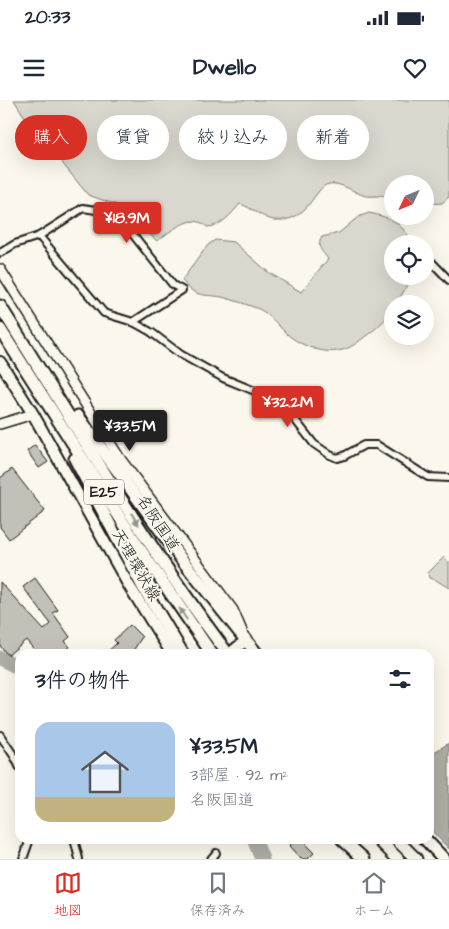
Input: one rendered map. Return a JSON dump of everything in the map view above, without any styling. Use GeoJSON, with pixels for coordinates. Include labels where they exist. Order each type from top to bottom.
{"type":"FeatureCollection","features":[{"type":"Feature","properties":{"kind":"highway","name":"名阪国道"},"geometry":{"type":"LineString","coordinates":[[0,306],[153,546],[207,626],[228,649]]}},
{"type":"Feature","properties":{"kind":"highway","name":"名阪国道"},"geometry":{"type":"LineString","coordinates":[[0,329],[138,546],[209,649]]}},
{"type":"Feature","properties":{"kind":"highway","name":"E25"},"geometry":{"type":"LineString","coordinates":[[15,330],[179,556],[246,641]]}},
{"type":"Feature","properties":{"kind":"highway","name":"E25"},"geometry":{"type":"LineString","coordinates":[[0,336],[68,445],[143,587],[180,649]]}},
{"type":"Feature","properties":{"kind":"highway"},"geometry":{"type":"LineString","coordinates":[[246,641],[253,649]]}},
{"type":"Feature","properties":{"kind":"highway"},"geometry":{"type":"LineString","coordinates":[[347,844],[360,857]]}},
{"type":"Feature","properties":{"kind":"highway"},"geometry":{"type":"LineString","coordinates":[[383,844],[398,859]]}},
{"type":"Feature","properties":{"kind":"highway"},"geometry":{"type":"LineString","coordinates":[[401,844],[416,859]]}},
{"type":"Feature","properties":{"kind":"highway"},"geometry":{"type":"LineString","coordinates":[[430,844],[444,859]]}},
{"type":"Feature","properties":{"kind":"main road","name":"天理環状線"},"geometry":{"type":"LineString","coordinates":[[0,362],[33,414],[128,584],[169,649]]}},
{"type":"Feature","properties":{"kind":"main road"},"geometry":{"type":"LineString","coordinates":[[235,649],[246,641]]}},
{"type":"Feature","properties":{"kind":"street"},"geometry":{"type":"LineString","coordinates":[[0,253],[15,244],[39,236],[84,208],[116,213],[173,285],[182,290],[133,322]]}},
{"type":"Feature","properties":{"kind":"street"},"geometry":{"type":"LineString","coordinates":[[39,236],[104,313],[133,322],[151,332],[180,354],[223,378],[272,398],[285,407],[314,444],[330,455],[337,458],[364,445],[377,445],[428,477],[449,478]]}},
{"type":"Feature","properties":{"kind":"street"},"geometry":{"type":"LineString","coordinates":[[434,264],[449,280]]}},
{"type":"Feature","properties":{"kind":"street"},"geometry":{"type":"LineString","coordinates":[[0,269],[119,457],[233,610],[246,641]]}},
{"type":"Feature","properties":{"kind":"street"},"geometry":{"type":"LineString","coordinates":[[0,424],[33,414]]}},
{"type":"Feature","properties":{"kind":"street"},"geometry":{"type":"LineString","coordinates":[[0,735],[15,758]]}},
{"type":"Feature","properties":{"kind":"street"},"geometry":{"type":"LineString","coordinates":[[23,859],[28,844]]}},
{"type":"Feature","properties":{"kind":"street"},"geometry":{"type":"LineString","coordinates":[[75,844],[79,859]]}},
{"type":"Feature","properties":{"kind":"street"},"geometry":{"type":"LineString","coordinates":[[211,859],[216,853]]}},
{"type":"Feature","properties":{"kind":"shaded area"},"geometry":{"type":"Polygon","coordinates":[[[14,100],[449,100],[449,197],[442,203],[434,203],[434,175],[384,175],[384,195],[361,195],[348,188],[329,184],[319,191],[303,211],[286,220],[270,219],[240,204],[217,225],[207,227],[195,221],[188,222],[175,228],[157,241],[117,205],[88,195],[63,164],[62,160],[87,160],[87,115],[23,115],[14,100]]]}},
{"type":"Feature","properties":{"kind":"shaded area"},"geometry":{"type":"Polygon","coordinates":[[[369,213],[384,217],[384,225],[399,225],[407,235],[384,235],[384,285],[408,285],[401,295],[384,295],[384,320],[370,333],[341,351],[324,351],[308,347],[293,339],[263,311],[222,297],[200,294],[191,290],[182,280],[208,245],[215,240],[234,242],[268,272],[301,292],[328,259],[320,246],[322,237],[339,233],[358,217],[369,213]]]}},
{"type":"Feature","properties":{"kind":"shaded area"},"geometry":{"type":"Polygon","coordinates":[[[444,557],[449,562],[449,588],[429,578],[428,573],[444,557]]]}},
{"type":"Feature","properties":{"kind":"shaded area"},"geometry":{"type":"Polygon","coordinates":[[[449,743],[449,849],[434,833],[434,752],[449,743]]]}},
{"type":"Feature","properties":{"kind":"building"},"geometry":{"type":"Polygon","coordinates":[[[35,445],[48,462],[39,468],[27,451],[35,445]]]}},
{"type":"Feature","properties":{"kind":"building"},"geometry":{"type":"Polygon","coordinates":[[[12,469],[45,511],[9,539],[0,527],[0,478],[12,469]]]}},
{"type":"Feature","properties":{"kind":"building"},"geometry":{"type":"Polygon","coordinates":[[[35,578],[58,610],[53,613],[70,637],[65,641],[70,647],[67,649],[34,649],[26,640],[8,655],[0,646],[0,582],[44,630],[51,624],[23,587],[35,578]]]}},
{"type":"Feature","properties":{"kind":"building"},"geometry":{"type":"Polygon","coordinates":[[[130,625],[142,637],[134,649],[110,649],[117,643],[114,640],[130,625]]]}},
{"type":"Feature","properties":{"kind":"building"},"geometry":{"type":"Polygon","coordinates":[[[291,844],[305,844],[314,853],[308,859],[301,859],[289,846],[291,844]]]}},
{"type":"Feature","properties":{"kind":"waterway"},"geometry":{"type":"LineString","coordinates":[[0,658],[15,666]]}},
{"type":"Feature","properties":{"kind":"waterway"},"geometry":{"type":"LineString","coordinates":[[256,844],[262,859]]}}]}
